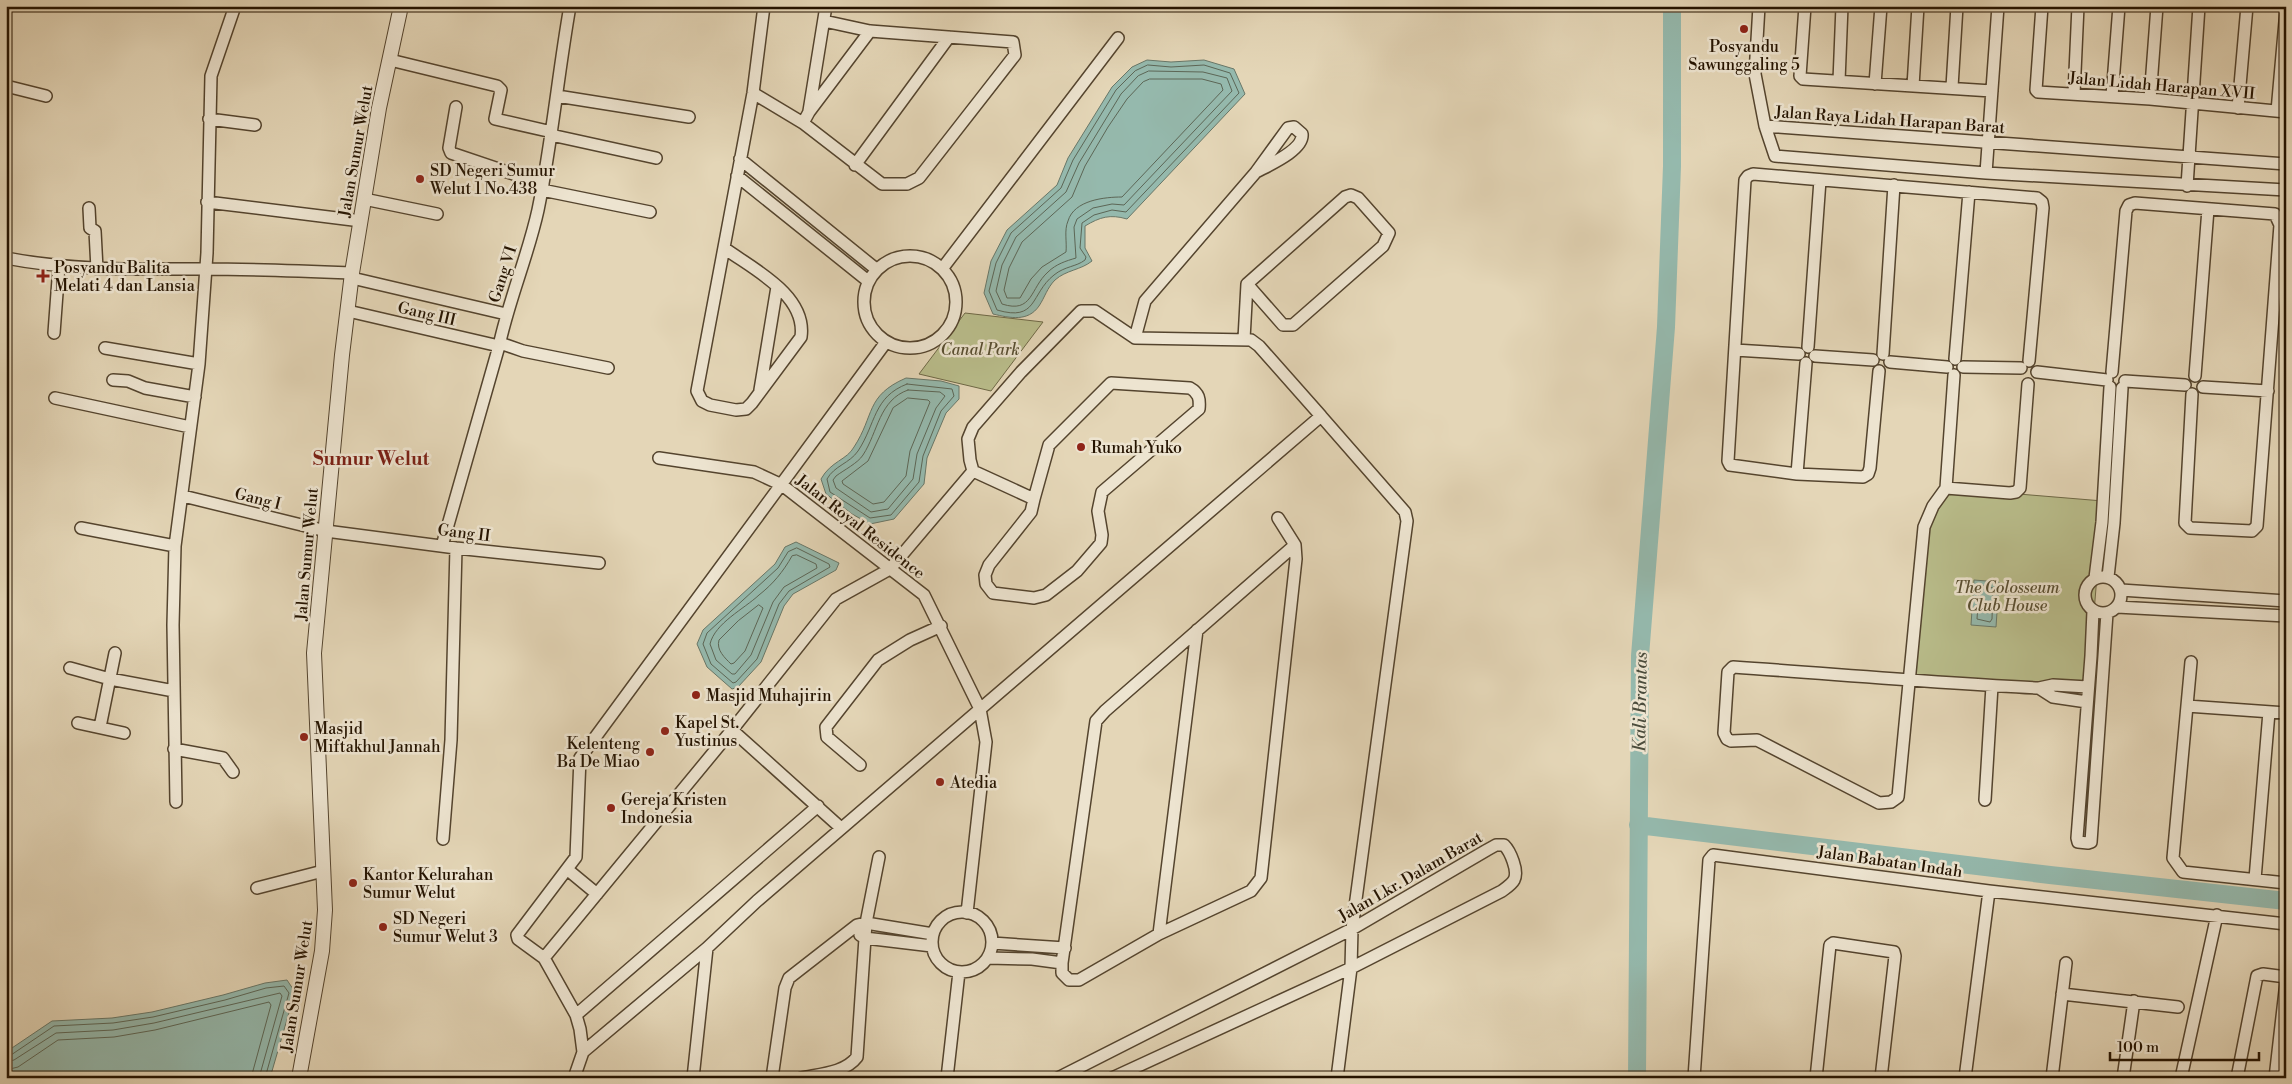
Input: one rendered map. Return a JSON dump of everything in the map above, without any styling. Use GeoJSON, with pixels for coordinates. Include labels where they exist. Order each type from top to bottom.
{"type":"FeatureCollection","features":[{"type":"Feature","properties":{"kind":"street"},"geometry":{"type":"LineString","coordinates":[[176,802],[174,749],[175,546],[199,364],[206,269],[211,76],[235,6]]}},
{"type":"Feature","properties":{"kind":"street","name":"Jalan Sumur Welut"},"geometry":{"type":"LineString","coordinates":[[299,1078],[322,950],[325,910],[314,653],[342,355],[352,276],[379,108],[401,6]]}},
{"type":"Feature","properties":{"kind":"street","name":"Gang VI"},"geometry":{"type":"LineString","coordinates":[[442,546],[500,344],[506,314],[524,264],[552,134],[570,6]]}},
{"type":"Feature","properties":{"kind":"street"},"geometry":{"type":"LineString","coordinates":[[724,248],[777,287],[796,308],[802,330],[801,337],[746,409],[736,410],[710,405],[698,397],[697,391],[753,93],[764,6]]}},
{"type":"Feature","properties":{"kind":"street"},"geometry":{"type":"LineString","coordinates":[[808,112],[826,6]]}},
{"type":"Feature","properties":{"kind":"street"},"geometry":{"type":"LineString","coordinates":[[1759,6],[1754,74],[1765,126]]}},
{"type":"Feature","properties":{"kind":"street"},"geometry":{"type":"LineString","coordinates":[[1805,6],[1800,76],[1803,79],[1992,91]]}},
{"type":"Feature","properties":{"kind":"street"},"geometry":{"type":"LineString","coordinates":[[1839,80],[1842,6]]}},
{"type":"Feature","properties":{"kind":"street"},"geometry":{"type":"LineString","coordinates":[[1875,84],[1881,6]]}},
{"type":"Feature","properties":{"kind":"street"},"geometry":{"type":"LineString","coordinates":[[1913,86],[1918,6]]}},
{"type":"Feature","properties":{"kind":"street"},"geometry":{"type":"LineString","coordinates":[[1952,87],[1956,6]]}},
{"type":"Feature","properties":{"kind":"street"},"geometry":{"type":"LineString","coordinates":[[1986,173],[1998,6]]}},
{"type":"Feature","properties":{"kind":"street","name":"Jalan Lidah Harapan XVII"},"geometry":{"type":"LineString","coordinates":[[2042,6],[2036,90],[2038,92],[2112,96],[2281,112]]}},
{"type":"Feature","properties":{"kind":"street"},"geometry":{"type":"LineString","coordinates":[[2074,94],[2078,6]]}},
{"type":"Feature","properties":{"kind":"street"},"geometry":{"type":"LineString","coordinates":[[2112,96],[2119,6]]}},
{"type":"Feature","properties":{"kind":"street"},"geometry":{"type":"LineString","coordinates":[[2150,100],[2157,6]]}},
{"type":"Feature","properties":{"kind":"street"},"geometry":{"type":"LineString","coordinates":[[2187,186],[2194,104],[2199,6]]}},
{"type":"Feature","properties":{"kind":"street"},"geometry":{"type":"LineString","coordinates":[[2238,108],[2247,6]]}},
{"type":"Feature","properties":{"kind":"street"},"geometry":{"type":"LineString","coordinates":[[2281,112],[2286,10]]}},
{"type":"Feature","properties":{"kind":"street"},"geometry":{"type":"LineString","coordinates":[[753,93],[803,123],[882,184],[907,184],[919,178],[1015,55],[1012,42],[870,31],[824,21]]}},
{"type":"Feature","properties":{"kind":"street"},"geometry":{"type":"LineString","coordinates":[[803,123],[808,112],[870,31]]}},
{"type":"Feature","properties":{"kind":"street"},"geometry":{"type":"LineString","coordinates":[[855,165],[949,37]]}},
{"type":"Feature","properties":{"kind":"street"},"geometry":{"type":"LineString","coordinates":[[942,269],[1118,38]]}},
{"type":"Feature","properties":{"kind":"street"},"geometry":{"type":"LineString","coordinates":[[390,60],[497,86],[501,90],[495,119],[656,158]]}},
{"type":"Feature","properties":{"kind":"street"},"geometry":{"type":"LineString","coordinates":[[6,86],[46,96]]}},
{"type":"Feature","properties":{"kind":"street"},"geometry":{"type":"LineString","coordinates":[[557,96],[689,117]]}},
{"type":"Feature","properties":{"kind":"street"},"geometry":{"type":"LineString","coordinates":[[456,107],[449,148],[451,153],[542,187],[650,212]]}},
{"type":"Feature","properties":{"kind":"street"},"geometry":{"type":"LineString","coordinates":[[209,119],[255,125]]}},
{"type":"Feature","properties":{"kind":"street","name":"Jalan Raya Lidah Harapan Barat"},"geometry":{"type":"LineString","coordinates":[[2286,164],[1765,126],[1775,156],[1986,173],[2187,186],[2286,190]]}},
{"type":"Feature","properties":{"kind":"street"},"geometry":{"type":"LineString","coordinates":[[740,159],[876,269]]}},
{"type":"Feature","properties":{"kind":"street"},"geometry":{"type":"LineString","coordinates":[[1135,338],[1145,301],[1256,172]]}},
{"type":"Feature","properties":{"kind":"street"},"geometry":{"type":"LineString","coordinates":[[1894,185],[1882,359],[1887,370],[1879,372],[1868,474],[1863,477],[1797,474],[1730,465],[1728,460],[1745,180],[1753,174],[1894,185],[2037,198],[2042,202],[2025,365]]}},
{"type":"Feature","properties":{"kind":"street"},"geometry":{"type":"LineString","coordinates":[[737,176],[868,281]]}},
{"type":"Feature","properties":{"kind":"street"},"geometry":{"type":"LineString","coordinates":[[1797,474],[1820,180]]}},
{"type":"Feature","properties":{"kind":"street"},"geometry":{"type":"LineString","coordinates":[[1969,192],[1946,488],[1933,506],[1924,526],[1909,679],[1898,797],[1891,802],[1879,803],[1758,740],[1730,741],[1724,733],[1728,672],[1733,667],[1909,679],[1992,686],[2039,688],[2053,685],[2088,687]]}},
{"type":"Feature","properties":{"kind":"street"},"geometry":{"type":"LineString","coordinates":[[1244,339],[1247,284],[1345,197],[1352,195],[1358,198],[1389,233],[1383,246],[1293,325],[1283,325],[1247,284]]}},
{"type":"Feature","properties":{"kind":"street"},"geometry":{"type":"LineString","coordinates":[[364,199],[437,214]]}},
{"type":"Feature","properties":{"kind":"street"},"geometry":{"type":"LineString","coordinates":[[207,202],[361,221]]}},
{"type":"Feature","properties":{"kind":"street"},"geometry":{"type":"LineString","coordinates":[[2095,578],[2102,522],[2110,380],[2127,208],[2135,203],[2275,214],[2279,219],[2257,526],[2252,531],[2190,528],[2185,523],[2190,377],[2200,378],[2203,386]]}},
{"type":"Feature","properties":{"kind":"street"},"geometry":{"type":"LineString","coordinates":[[89,208],[90,228],[95,231],[97,269]]}},
{"type":"Feature","properties":{"kind":"street"},"geometry":{"type":"LineString","coordinates":[[2195,376],[2208,209]]}},
{"type":"Feature","properties":{"kind":"street"},"geometry":{"type":"LineString","coordinates":[[902,256],[916,256],[930,260],[942,269],[952,282],[956,299],[954,315],[946,330],[934,341],[918,347],[902,348],[886,342],[873,330],[865,315],[864,298],[868,281],[876,269],[888,260],[902,256]]}},
{"type":"Feature","properties":{"kind":"street"},"geometry":{"type":"LineString","coordinates":[[6,258],[59,266],[97,269],[206,269],[352,276],[506,314]]}},
{"type":"Feature","properties":{"kind":"street"},"geometry":{"type":"LineString","coordinates":[[54,333],[59,266]]}},
{"type":"Feature","properties":{"kind":"street"},"geometry":{"type":"LineString","coordinates":[[760,391],[777,287]]}},
{"type":"Feature","properties":{"kind":"street"},"geometry":{"type":"LineString","coordinates":[[973,471],[968,440],[973,426],[1021,372],[1081,311],[1095,311],[1135,338],[1251,340],[1259,346],[1407,516],[1352,929],[1351,968],[1337,1078]]}},
{"type":"Feature","properties":{"kind":"street","name":"Gang III"},"geometry":{"type":"LineString","coordinates":[[348,312],[608,368]]}},
{"type":"Feature","properties":{"kind":"street"},"geometry":{"type":"LineString","coordinates":[[574,1078],[583,1052],[576,1015],[544,958],[518,939],[517,935],[574,862],[577,853],[580,758],[886,342]]}},
{"type":"Feature","properties":{"kind":"street"},"geometry":{"type":"LineString","coordinates":[[105,348],[199,364]]}},
{"type":"Feature","properties":{"kind":"street"},"geometry":{"type":"LineString","coordinates":[[1735,350],[1882,359],[1955,367],[2036,364],[2037,372],[2110,380],[2121,373],[2124,384],[2114,523],[2108,577]]}},
{"type":"Feature","properties":{"kind":"street"},"geometry":{"type":"LineString","coordinates":[[113,380],[128,381],[145,388],[195,397]]}},
{"type":"Feature","properties":{"kind":"street"},"geometry":{"type":"LineString","coordinates":[[2110,380],[2114,389],[2124,384],[2189,389],[2199,393],[2203,386]]}},
{"type":"Feature","properties":{"kind":"street"},"geometry":{"type":"LineString","coordinates":[[1111,383],[1190,388],[1197,392],[1200,400],[1199,409],[1102,492],[1098,511],[1102,535],[1101,543],[1077,571],[1046,595],[1034,598],[993,593],[986,584],[985,575],[989,565],[1031,512],[1034,499],[1048,448],[1111,383]]}},
{"type":"Feature","properties":{"kind":"street"},"geometry":{"type":"LineString","coordinates":[[1946,488],[2010,493],[2016,492],[2020,488],[2028,384]]}},
{"type":"Feature","properties":{"kind":"street"},"geometry":{"type":"LineString","coordinates":[[2203,386],[2268,391]]}},
{"type":"Feature","properties":{"kind":"street"},"geometry":{"type":"LineString","coordinates":[[55,398],[190,427]]}},
{"type":"Feature","properties":{"kind":"street"},"geometry":{"type":"LineString","coordinates":[[583,1052],[706,948],[756,901],[1321,416]]}},
{"type":"Feature","properties":{"kind":"street","name":"Jalan Royal Residence"},"geometry":{"type":"LineString","coordinates":[[659,458],[754,472],[782,485],[924,595],[941,626],[980,710],[986,742],[967,913]]}},
{"type":"Feature","properties":{"kind":"street"},"geometry":{"type":"LineString","coordinates":[[2106,459],[2118,460]]}},
{"type":"Feature","properties":{"kind":"street"},"geometry":{"type":"LineString","coordinates":[[973,471],[1034,499]]}},
{"type":"Feature","properties":{"kind":"street"},"geometry":{"type":"LineString","coordinates":[[544,958],[732,730],[836,599],[890,569],[973,471]]}},
{"type":"Feature","properties":{"kind":"street","name":"Gang I"},"geometry":{"type":"LineString","coordinates":[[183,496],[326,531]]}},
{"type":"Feature","properties":{"kind":"street"},"geometry":{"type":"LineString","coordinates":[[1278,518],[1295,545],[1296,558],[1261,878],[1251,891],[1159,934],[1079,980],[1070,980],[1062,973],[1062,963],[1096,721],[1105,711],[1295,545]]}},
{"type":"Feature","properties":{"kind":"street"},"geometry":{"type":"LineString","coordinates":[[2102,522],[2114,523]]}},
{"type":"Feature","properties":{"kind":"street"},"geometry":{"type":"LineString","coordinates":[[81,528],[175,546]]}},
{"type":"Feature","properties":{"kind":"street","name":"Gang II"},"geometry":{"type":"LineString","coordinates":[[326,531],[456,548],[599,563]]}},
{"type":"Feature","properties":{"kind":"street"},"geometry":{"type":"LineString","coordinates":[[443,839],[451,740],[456,548]]}},
{"type":"Feature","properties":{"kind":"street"},"geometry":{"type":"LineString","coordinates":[[2117,607],[2121,596],[2118,584],[2108,577],[2095,578],[2088,583],[2084,598],[2087,605],[2093,611],[2107,613],[2117,607],[2286,616]]}},
{"type":"Feature","properties":{"kind":"street"},"geometry":{"type":"LineString","coordinates":[[2121,590],[2286,601]]}},
{"type":"Feature","properties":{"kind":"street"},"geometry":{"type":"LineString","coordinates":[[2093,611],[2078,842],[2091,842],[2107,613]]}},
{"type":"Feature","properties":{"kind":"street"},"geometry":{"type":"LineString","coordinates":[[860,765],[828,737],[826,727],[878,660],[910,640],[941,626]]}},
{"type":"Feature","properties":{"kind":"street"},"geometry":{"type":"LineString","coordinates":[[1159,934],[1197,630]]}},
{"type":"Feature","properties":{"kind":"street"},"geometry":{"type":"LineString","coordinates":[[100,727],[115,653]]}},
{"type":"Feature","properties":{"kind":"street"},"geometry":{"type":"LineString","coordinates":[[2091,656],[2105,657]]}},
{"type":"Feature","properties":{"kind":"street"},"geometry":{"type":"LineString","coordinates":[[2191,662],[2173,858],[2183,872],[2286,883]]}},
{"type":"Feature","properties":{"kind":"street"},"geometry":{"type":"LineString","coordinates":[[70,668],[110,679],[174,691]]}},
{"type":"Feature","properties":{"kind":"street"},"geometry":{"type":"LineString","coordinates":[[1985,800],[1992,686]]}},
{"type":"Feature","properties":{"kind":"street"},"geometry":{"type":"LineString","coordinates":[[2039,688],[2053,697],[2087,702]]}},
{"type":"Feature","properties":{"kind":"street"},"geometry":{"type":"LineString","coordinates":[[2187,706],[2286,712]]}},
{"type":"Feature","properties":{"kind":"street"},"geometry":{"type":"LineString","coordinates":[[2255,879],[2269,712]]}},
{"type":"Feature","properties":{"kind":"street"},"geometry":{"type":"LineString","coordinates":[[78,723],[124,733]]}},
{"type":"Feature","properties":{"kind":"street"},"geometry":{"type":"LineString","coordinates":[[732,730],[841,828]]}},
{"type":"Feature","properties":{"kind":"street"},"geometry":{"type":"LineString","coordinates":[[2085,730],[2099,731]]}},
{"type":"Feature","properties":{"kind":"street"},"geometry":{"type":"LineString","coordinates":[[174,749],[222,758],[233,772]]}},
{"type":"Feature","properties":{"kind":"street"},"geometry":{"type":"LineString","coordinates":[[576,1015],[818,806]]}},
{"type":"Feature","properties":{"kind":"street","name":"Jalan Lkr. Dalam Barat"},"geometry":{"type":"LineString","coordinates":[[1058,1078],[1352,929],[1496,845],[1504,845],[1508,848],[1516,873],[1514,881],[1508,887],[1351,968],[1112,1078]]}},
{"type":"Feature","properties":{"kind":"street","name":"Jalan Babatan Indah"},"geometry":{"type":"LineString","coordinates":[[1694,1078],[1709,860],[1713,855],[1989,891],[2286,924]]}},
{"type":"Feature","properties":{"kind":"street"},"geometry":{"type":"LineString","coordinates":[[801,1078],[844,1068],[851,1064],[857,1056],[866,923],[880,857]]}},
{"type":"Feature","properties":{"kind":"street"},"geometry":{"type":"LineString","coordinates":[[568,870],[597,894]]}},
{"type":"Feature","properties":{"kind":"street"},"geometry":{"type":"LineString","coordinates":[[257,888],[323,872]]}},
{"type":"Feature","properties":{"kind":"street"},"geometry":{"type":"LineString","coordinates":[[1965,1078],[1989,891]]}},
{"type":"Feature","properties":{"kind":"street"},"geometry":{"type":"LineString","coordinates":[[956,913],[967,913],[977,916],[985,923],[990,932],[992,943],[988,958],[980,966],[970,971],[959,972],[946,968],[937,958],[933,940],[938,924],[946,917],[956,913]]}},
{"type":"Feature","properties":{"kind":"street"},"geometry":{"type":"LineString","coordinates":[[2181,1078],[2217,915]]}},
{"type":"Feature","properties":{"kind":"street"},"geometry":{"type":"LineString","coordinates":[[772,1078],[785,988],[789,978],[849,930],[866,923],[933,940]]}},
{"type":"Feature","properties":{"kind":"street"},"geometry":{"type":"LineString","coordinates":[[849,930],[865,938],[933,940]]}},
{"type":"Feature","properties":{"kind":"street"},"geometry":{"type":"LineString","coordinates":[[992,943],[1065,948]]}},
{"type":"Feature","properties":{"kind":"street"},"geometry":{"type":"LineString","coordinates":[[1816,1078],[1830,945],[1833,943],[1892,950],[1896,956],[1881,1078]]}},
{"type":"Feature","properties":{"kind":"street"},"geometry":{"type":"LineString","coordinates":[[693,1078],[706,948]]}},
{"type":"Feature","properties":{"kind":"street"},"geometry":{"type":"LineString","coordinates":[[988,958],[1032,959],[1062,963]]}},
{"type":"Feature","properties":{"kind":"street"},"geometry":{"type":"LineString","coordinates":[[2052,1078],[2066,963]]}},
{"type":"Feature","properties":{"kind":"street"},"geometry":{"type":"LineString","coordinates":[[947,1078],[959,972]]}},
{"type":"Feature","properties":{"kind":"street"},"geometry":{"type":"LineString","coordinates":[[2237,1078],[2257,976],[2263,974],[2286,977]]}},
{"type":"Feature","properties":{"kind":"street"},"geometry":{"type":"LineString","coordinates":[[2275,1078],[2286,982]]}},
{"type":"Feature","properties":{"kind":"street"},"geometry":{"type":"LineString","coordinates":[[2062,994],[2178,1007]]}},
{"type":"Feature","properties":{"kind":"street"},"geometry":{"type":"LineString","coordinates":[[2123,1078],[2134,1001]]}},
{"type":"Feature","properties":{"kind":"green space","name":"Canal Park"},"geometry":{"type":"Polygon","coordinates":[[[965,313],[1043,322],[991,391],[919,374],[965,313]]]}},
{"type":"Feature","properties":{"kind":"green space","name":"The Colosseum Club House"},"geometry":{"type":"Polygon","coordinates":[[[1946,488],[2103,501],[2088,687],[1909,679],[1924,527],[1946,488]]]}},
{"type":"Feature","properties":{"kind":"water"},"geometry":{"type":"Polygon","coordinates":[[[1147,60],[1171,62],[1204,60],[1234,69],[1245,94],[1127,219],[1105,217],[1085,226],[1085,248],[1092,261],[1055,280],[1035,311],[1030,315],[1018,318],[993,314],[984,293],[991,261],[1007,230],[1057,185],[1068,158],[1112,87],[1132,67],[1147,60]]]}},
{"type":"Feature","properties":{"kind":"water"},"geometry":{"type":"Polygon","coordinates":[[[906,378],[941,381],[959,386],[959,399],[946,413],[927,458],[924,484],[894,519],[870,524],[852,514],[826,494],[821,479],[829,468],[851,451],[861,436],[877,399],[893,385],[906,378]]]}},
{"type":"Feature","properties":{"kind":"water"},"geometry":{"type":"Polygon","coordinates":[[[796,542],[839,563],[836,570],[793,594],[784,606],[761,662],[738,687],[732,689],[707,667],[697,644],[703,630],[775,564],[785,547],[796,542]]]}},
{"type":"Feature","properties":{"kind":"water"},"geometry":{"type":"Polygon","coordinates":[[[1974,580],[1999,582],[1996,627],[1971,625],[1974,580]]]}},
{"type":"Feature","properties":{"kind":"water"},"geometry":{"type":"Polygon","coordinates":[[[287,980],[295,992],[270,1078],[6,1078],[6,1052],[52,1021],[112,1018],[152,1012],[265,983],[287,980]]]}},
{"type":"Feature","properties":{"kind":"waterway","name":"Kali Brantas"},"geometry":{"type":"LineString","coordinates":[[1637,1078],[1640,656],[1666,327],[1672,166],[1672,6]]}},
{"type":"Feature","properties":{"kind":"waterway"},"geometry":{"type":"LineString","coordinates":[[1638,825],[2050,875],[2286,901]]}},
{"type":"Feature","properties":{"kind":"place","name":"Posyandu Sawunggaling 5"},"geometry":{"type":"Point","coordinates":[1744,29]}},
{"type":"Feature","properties":{"kind":"place","name":"SD Negeri Sumur Welut 1 No.438"},"geometry":{"type":"Point","coordinates":[420,179]}},
{"type":"Feature","properties":{"kind":"place","name":"Posyandu Balita Melati 4 dan Lansia"},"geometry":{"type":"Point","coordinates":[43,276]}},
{"type":"Feature","properties":{"kind":"place","name":"Rumah Yuko"},"geometry":{"type":"Point","coordinates":[1081,447]}},
{"type":"Feature","properties":{"kind":"place","name":"Masjid Muhajirin"},"geometry":{"type":"Point","coordinates":[696,695]}},
{"type":"Feature","properties":{"kind":"place","name":"Kapel St. Yustinus"},"geometry":{"type":"Point","coordinates":[665,731]}},
{"type":"Feature","properties":{"kind":"place","name":"Masjid Miftakhul Jannah"},"geometry":{"type":"Point","coordinates":[304,737]}},
{"type":"Feature","properties":{"kind":"place","name":"Kelenteng Ba De Miao"},"geometry":{"type":"Point","coordinates":[650,752]}},
{"type":"Feature","properties":{"kind":"place","name":"Atedia"},"geometry":{"type":"Point","coordinates":[940,782]}},
{"type":"Feature","properties":{"kind":"place","name":"Gereja Kristen Indonesia"},"geometry":{"type":"Point","coordinates":[611,808]}},
{"type":"Feature","properties":{"kind":"place","name":"Kantor Kelurahan Sumur Welut"},"geometry":{"type":"Point","coordinates":[353,883]}},
{"type":"Feature","properties":{"kind":"place","name":"SD Negeri Sumur Welut 3"},"geometry":{"type":"Point","coordinates":[383,927]}},
{"type":"Feature","properties":{"kind":"district","name":"Sumur Welut"},"geometry":{"type":"Point","coordinates":[371,458]}}]}
